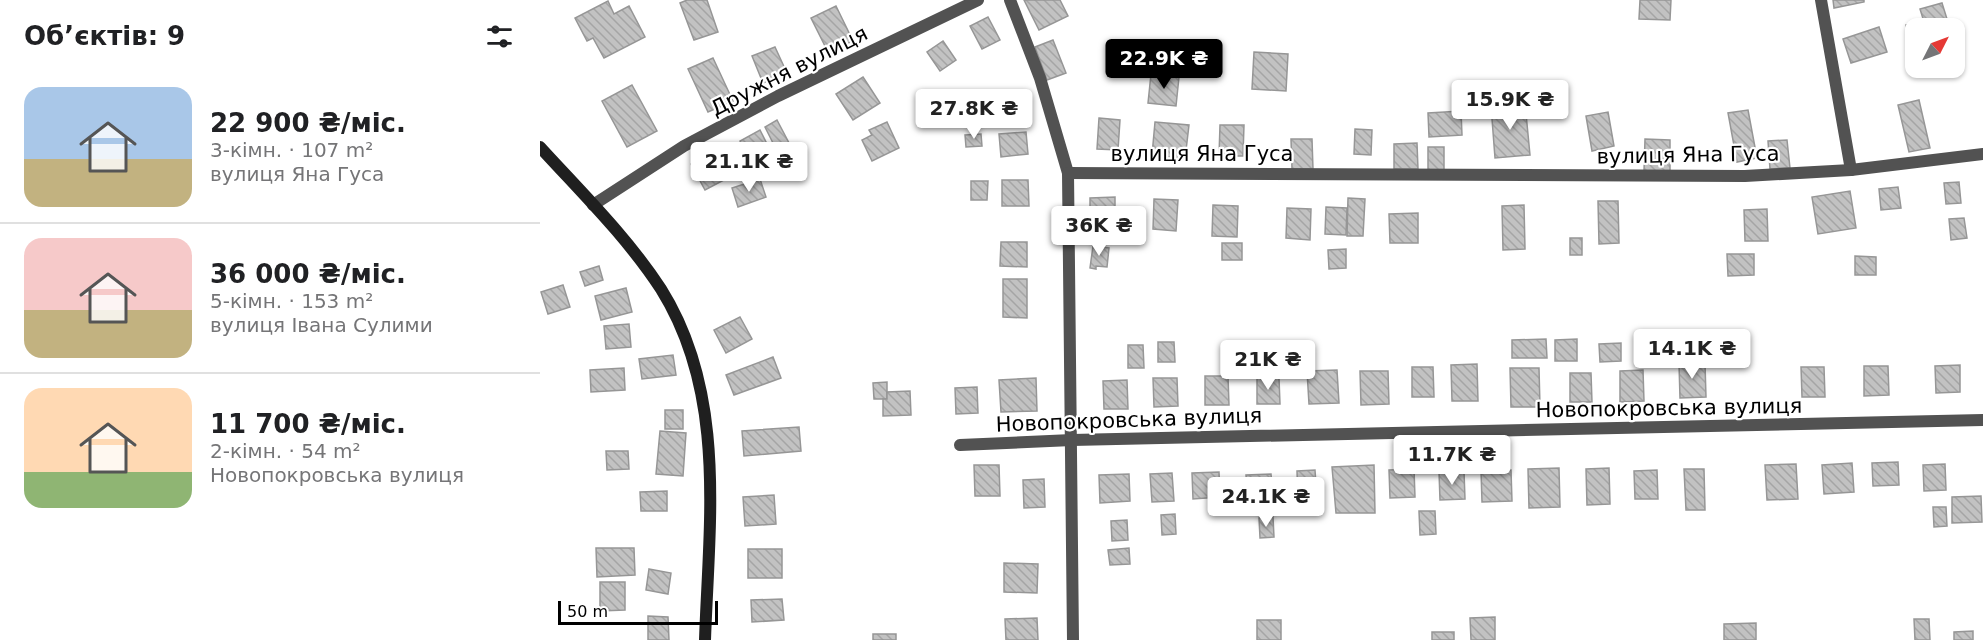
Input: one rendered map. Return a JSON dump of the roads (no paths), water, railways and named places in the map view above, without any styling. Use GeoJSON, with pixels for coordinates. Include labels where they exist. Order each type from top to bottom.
{"type":"FeatureCollection","features":[{"type":"Feature","properties":{"kind":"main road"},"geometry":{"type":"LineString","coordinates":[[540,147],[630,248],[662,292],[677,320],[699,379],[706,410],[710,484],[705,640]]}},
{"type":"Feature","properties":{"kind":"street","name":"Дружня вулиця"},"geometry":{"type":"LineString","coordinates":[[593,205],[684,146],[768,101],[978,0]]}},
{"type":"Feature","properties":{"kind":"street"},"geometry":{"type":"LineString","coordinates":[[1010,0],[1040,78],[1068,173],[1073,640]]}},
{"type":"Feature","properties":{"kind":"street"},"geometry":{"type":"LineString","coordinates":[[1821,0],[1851,170]]}},
{"type":"Feature","properties":{"kind":"street","name":"вулиця Яна Гуса"},"geometry":{"type":"LineString","coordinates":[[1068,173],[1745,176],[1851,170],[1983,154]]}},
{"type":"Feature","properties":{"kind":"street","name":"Новопокровська вулиця"},"geometry":{"type":"LineString","coordinates":[[960,445],[1072,440],[1983,420]]}}]}
